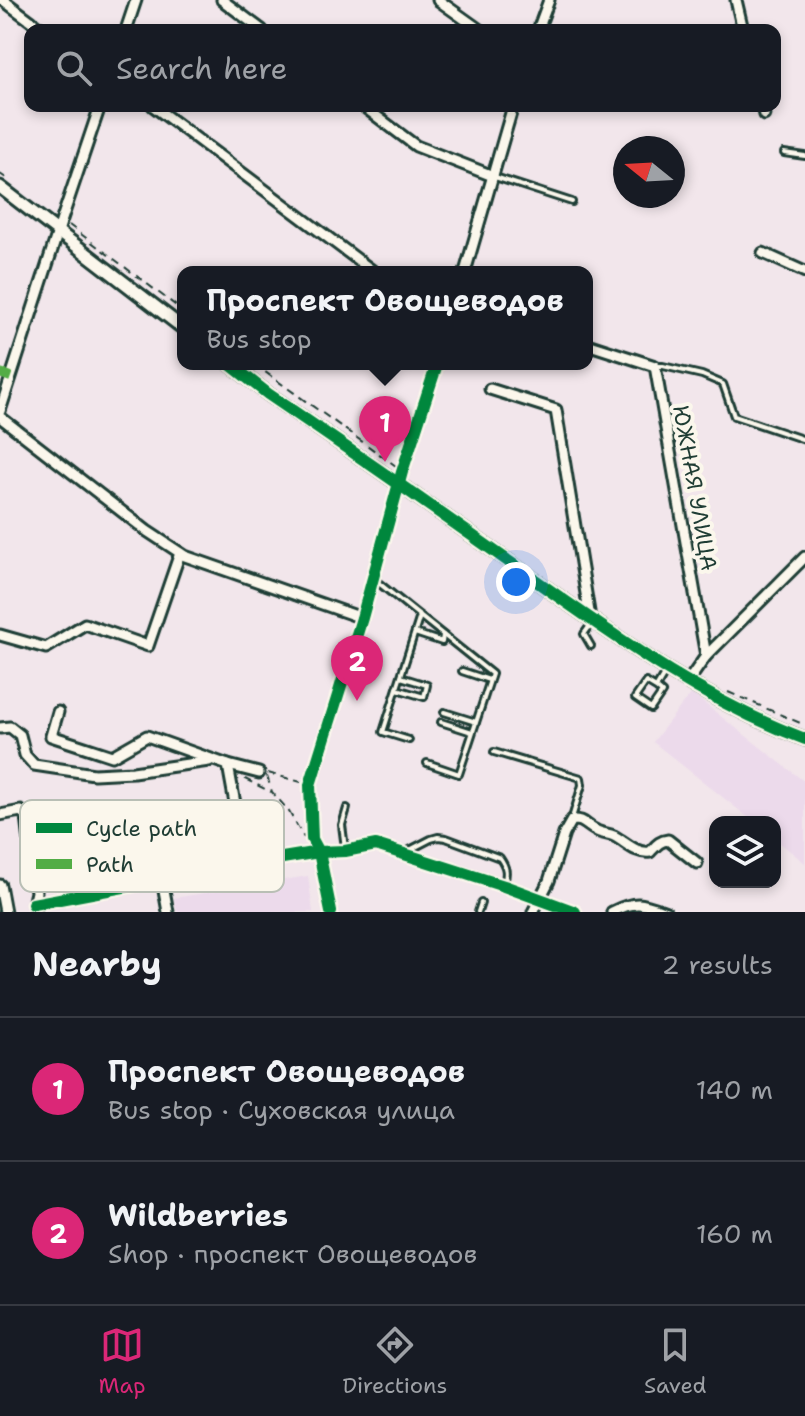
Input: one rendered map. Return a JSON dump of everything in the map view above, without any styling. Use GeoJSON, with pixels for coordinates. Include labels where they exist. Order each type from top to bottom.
{"type":"FeatureCollection","features":[{"type":"Feature","properties":{"kind":"street"},"geometry":{"type":"LineString","coordinates":[[3,0],[35,24]]}},
{"type":"Feature","properties":{"kind":"street"},"geometry":{"type":"LineString","coordinates":[[128,24],[136,0]]}},
{"type":"Feature","properties":{"kind":"street"},"geometry":{"type":"LineString","coordinates":[[222,0],[254,24]]}},
{"type":"Feature","properties":{"kind":"street"},"geometry":{"type":"LineString","coordinates":[[438,0],[472,24]]}},
{"type":"Feature","properties":{"kind":"street"},"geometry":{"type":"LineString","coordinates":[[540,24],[549,0]]}},
{"type":"Feature","properties":{"kind":"street"},"geometry":{"type":"LineString","coordinates":[[736,0],[742,24]]}},
{"type":"Feature","properties":{"kind":"street"},"geometry":{"type":"LineString","coordinates":[[0,411],[98,112]]}},
{"type":"Feature","properties":{"kind":"street"},"geometry":{"type":"LineString","coordinates":[[161,112],[366,266]]}},
{"type":"Feature","properties":{"kind":"street"},"geometry":{"type":"LineString","coordinates":[[371,112],[416,146],[493,176]]}},
{"type":"Feature","properties":{"kind":"street"},"geometry":{"type":"LineString","coordinates":[[467,266],[511,112]]}},
{"type":"Feature","properties":{"kind":"street"},"geometry":{"type":"LineString","coordinates":[[6,185],[60,225],[177,323]]}},
{"type":"Feature","properties":{"kind":"street"},"geometry":{"type":"LineString","coordinates":[[763,253],[805,272]]}},
{"type":"Feature","properties":{"kind":"street"},"geometry":{"type":"LineString","coordinates":[[593,346],[655,366]]}},
{"type":"Feature","properties":{"kind":"street","name":"ЮЖНАЯ УЛИЦА"},"geometry":{"type":"LineString","coordinates":[[655,366],[706,656]]}},
{"type":"Feature","properties":{"kind":"street"},"geometry":{"type":"LineString","coordinates":[[238,370],[667,669],[731,706],[805,739]]}},
{"type":"Feature","properties":{"kind":"street"},"geometry":{"type":"LineString","coordinates":[[331,912],[312,839],[310,785],[435,370]]}},
{"type":"Feature","properties":{"kind":"street"},"geometry":{"type":"LineString","coordinates":[[490,389],[556,410],[592,619]]}},
{"type":"Feature","properties":{"kind":"street"},"geometry":{"type":"LineString","coordinates":[[0,417],[180,553],[362,618]]}},
{"type":"Feature","properties":{"kind":"street"},"geometry":{"type":"LineString","coordinates":[[0,635],[46,648],[85,624],[148,646],[180,553]]}},
{"type":"Feature","properties":{"kind":"street"},"geometry":{"type":"LineString","coordinates":[[690,683],[706,656],[805,557]]}},
{"type":"Feature","properties":{"kind":"street"},"geometry":{"type":"LineString","coordinates":[[58,712],[51,736],[112,756],[147,736],[259,773]]}},
{"type":"Feature","properties":{"kind":"street"},"geometry":{"type":"LineString","coordinates":[[0,728],[10,727],[20,735],[25,755],[34,765],[94,774],[133,772],[213,760]]}},
{"type":"Feature","properties":{"kind":"street"},"geometry":{"type":"LineString","coordinates":[[228,765],[234,800]]}},
{"type":"Feature","properties":{"kind":"street"},"geometry":{"type":"LineString","coordinates":[[0,815],[20,811]]}},
{"type":"Feature","properties":{"kind":"street"},"geometry":{"type":"LineString","coordinates":[[533,912],[549,881],[572,820],[583,821],[597,832],[611,834],[640,852],[650,852],[658,843],[668,840],[697,863]]}},
{"type":"Feature","properties":{"kind":"street"},"geometry":{"type":"LineString","coordinates":[[284,857],[376,845],[575,912]]}},
{"type":"Feature","properties":{"kind":"street"},"geometry":{"type":"LineString","coordinates":[[0,885],[5,912]]}},
{"type":"Feature","properties":{"kind":"street"},"geometry":{"type":"LineString","coordinates":[[34,908],[105,892]]}},
{"type":"Feature","properties":{"kind":"street"},"geometry":{"type":"LineString","coordinates":[[164,892],[168,912]]}},
{"type":"Feature","properties":{"kind":"street"},"geometry":{"type":"LineString","coordinates":[[612,912],[638,903],[666,912]]}},
{"type":"Feature","properties":{"kind":"lane"},"geometry":{"type":"LineString","coordinates":[[784,153],[805,156]]}},
{"type":"Feature","properties":{"kind":"lane"},"geometry":{"type":"LineString","coordinates":[[493,176],[572,202]]}},
{"type":"Feature","properties":{"kind":"lane"},"geometry":{"type":"LineString","coordinates":[[655,366],[702,375],[723,384],[734,416],[805,440]]}},
{"type":"Feature","properties":{"kind":"lane"},"geometry":{"type":"LineString","coordinates":[[373,578],[492,674],[459,774],[427,763]]}},
{"type":"Feature","properties":{"kind":"lane"},"geometry":{"type":"LineString","coordinates":[[409,740],[383,732],[420,616]]}},
{"type":"Feature","properties":{"kind":"lane"},"geometry":{"type":"LineString","coordinates":[[591,646],[584,634],[592,619]]}},
{"type":"Feature","properties":{"kind":"lane"},"geometry":{"type":"LineString","coordinates":[[415,633],[442,642],[443,635]]}},
{"type":"Feature","properties":{"kind":"lane"},"geometry":{"type":"LineString","coordinates":[[656,688],[667,669]]}},
{"type":"Feature","properties":{"kind":"lane"},"geometry":{"type":"LineString","coordinates":[[462,671],[489,680]]}},
{"type":"Feature","properties":{"kind":"lane"},"geometry":{"type":"LineString","coordinates":[[397,689],[424,697],[427,685],[401,677]]}},
{"type":"Feature","properties":{"kind":"lane"},"geometry":{"type":"LineString","coordinates":[[646,682],[656,688],[662,693],[651,709],[635,698],[646,682]]}},
{"type":"Feature","properties":{"kind":"lane"},"geometry":{"type":"LineString","coordinates":[[444,712],[476,722]]}},
{"type":"Feature","properties":{"kind":"lane"},"geometry":{"type":"LineString","coordinates":[[441,722],[472,732]]}},
{"type":"Feature","properties":{"kind":"lane"},"geometry":{"type":"LineString","coordinates":[[494,752],[581,778],[582,785],[572,820]]}},
{"type":"Feature","properties":{"kind":"lane"},"geometry":{"type":"LineString","coordinates":[[345,851],[342,825],[347,808]]}},
{"type":"Feature","properties":{"kind":"lane"},"geometry":{"type":"LineString","coordinates":[[402,854],[431,839],[446,838],[500,858],[507,873],[504,886]]}},
{"type":"Feature","properties":{"kind":"lane"},"geometry":{"type":"LineString","coordinates":[[478,912],[481,903]]}},
{"type":"Feature","properties":{"kind":"path"},"geometry":{"type":"LineString","coordinates":[[0,174],[6,185]]}},
{"type":"Feature","properties":{"kind":"path"},"geometry":{"type":"LineString","coordinates":[[60,225],[177,307]]}},
{"type":"Feature","properties":{"kind":"path"},"geometry":{"type":"LineString","coordinates":[[262,370],[395,466]]}},
{"type":"Feature","properties":{"kind":"path"},"geometry":{"type":"LineString","coordinates":[[272,792],[266,772],[303,783]]}},
{"type":"Feature","properties":{"kind":"path"},"geometry":{"type":"LineString","coordinates":[[240,777],[272,792],[279,800]]}},
{"type":"Feature","properties":{"kind":"path"},"geometry":{"type":"LineString","coordinates":[[284,806],[316,852]]}},
{"type":"Feature","properties":{"kind":"shaded area"},"geometry":{"type":"Polygon","coordinates":[[[691,693],[805,782],[805,863],[781,844],[781,816],[746,816],[653,742],[691,693]]]}},
{"type":"Feature","properties":{"kind":"shaded area"},"geometry":{"type":"Polygon","coordinates":[[[308,876],[313,912],[177,912],[174,898],[211,892],[284,892],[284,880],[308,876]]]}},
{"type":"Feature","properties":{"kind":"marked path"},"geometry":{"type":"LineString","coordinates":[[0,373],[11,377]]}},
{"type":"Feature","properties":{"kind":"cycle path"},"geometry":{"type":"LineString","coordinates":[[238,370],[656,663],[729,705],[805,739]]}},
{"type":"Feature","properties":{"kind":"cycle path"},"geometry":{"type":"LineString","coordinates":[[331,912],[319,852],[312,839],[310,785],[435,370]]}},
{"type":"Feature","properties":{"kind":"cycle path"},"geometry":{"type":"LineString","coordinates":[[284,858],[376,845],[575,912]]}},
{"type":"Feature","properties":{"kind":"cycle path"},"geometry":{"type":"LineString","coordinates":[[33,904],[97,892]]}},
{"type":"Feature","properties":{"kind":"place","name":"Проспект Овощеводов"},"geometry":{"type":"Point","coordinates":[385,462]}},
{"type":"Feature","properties":{"kind":"place","name":"Wildberries"},"geometry":{"type":"Point","coordinates":[357,701]}}]}
